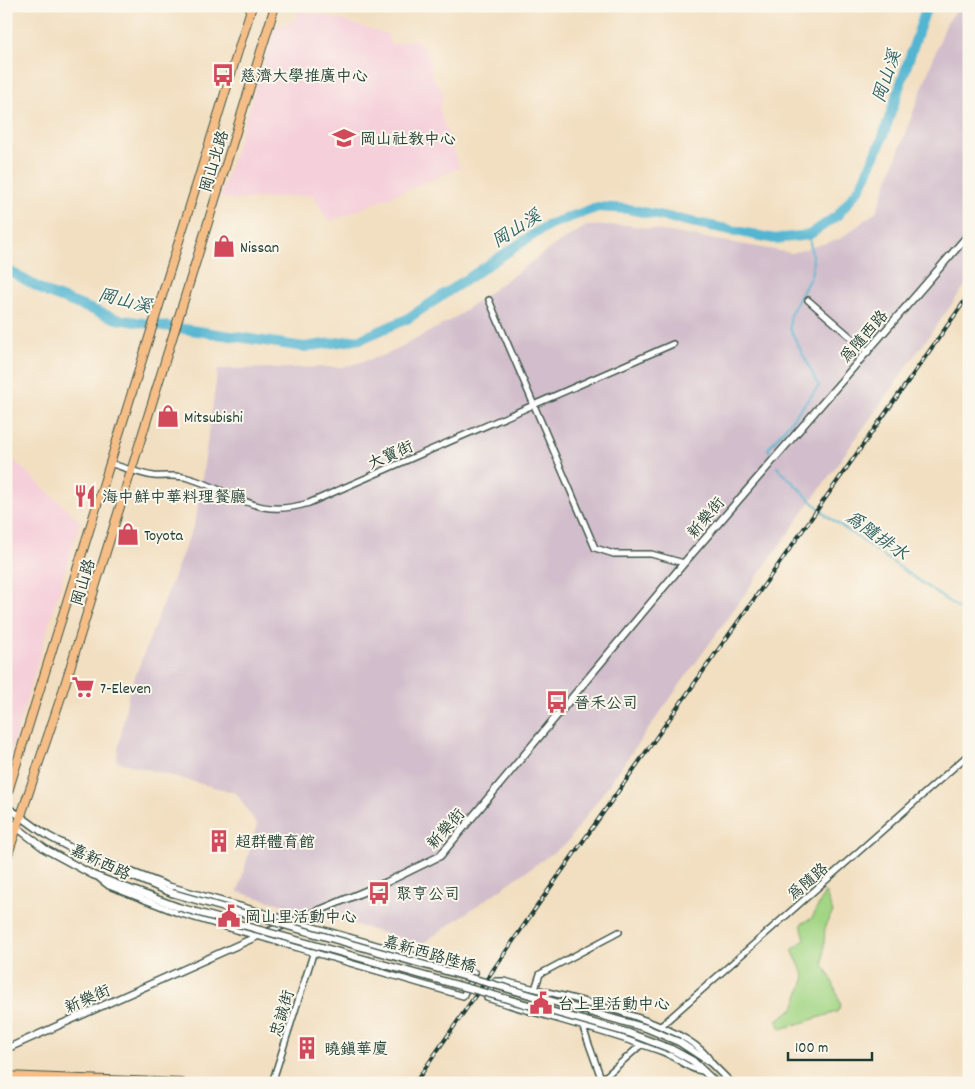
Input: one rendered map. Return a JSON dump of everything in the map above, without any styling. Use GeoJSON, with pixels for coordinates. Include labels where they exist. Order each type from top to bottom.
{"type":"FeatureCollection","features":[{"type":"Feature","properties":{"kind":"main road","name":"岡山北路"},"geometry":{"type":"LineString","coordinates":[[147,341],[252,6]]}},
{"type":"Feature","properties":{"kind":"main road","name":"岡山北路"},"geometry":{"type":"LineString","coordinates":[[167,356],[275,6]]}},
{"type":"Feature","properties":{"kind":"main road","name":"岡山路"},"geometry":{"type":"LineString","coordinates":[[6,798],[147,341]]}},
{"type":"Feature","properties":{"kind":"main road","name":"岡山路"},"geometry":{"type":"LineString","coordinates":[[23,816],[167,356]]}},
{"type":"Feature","properties":{"kind":"main road"},"geometry":{"type":"LineString","coordinates":[[6,860],[23,816]]}},
{"type":"Feature","properties":{"kind":"main road"},"geometry":{"type":"LineString","coordinates":[[6,1076],[36,1080],[182,1083]]}},
{"type":"Feature","properties":{"kind":"street","name":"為隨西路"},"geometry":{"type":"LineString","coordinates":[[777,454],[969,234]]}},
{"type":"Feature","properties":{"kind":"street"},"geometry":{"type":"LineString","coordinates":[[489,300],[532,405],[595,548],[614,554],[651,554],[684,563]]}},
{"type":"Feature","properties":{"kind":"street"},"geometry":{"type":"LineString","coordinates":[[808,300],[868,352]]}},
{"type":"Feature","properties":{"kind":"street","name":"大寶街"},"geometry":{"type":"LineString","coordinates":[[109,463],[154,476],[172,474],[190,479],[263,509],[292,509],[310,503],[673,344]]}},
{"type":"Feature","properties":{"kind":"street","name":"新樂街"},"geometry":{"type":"LineString","coordinates":[[6,1049],[291,921],[387,882],[440,856],[777,454]]}},
{"type":"Feature","properties":{"kind":"street","name":"為隨路"},"geometry":{"type":"LineString","coordinates":[[661,1026],[969,754]]}},
{"type":"Feature","properties":{"kind":"street","name":"嘉新西路"},"geometry":{"type":"LineString","coordinates":[[6,807],[23,816],[48,836],[96,861],[172,893]]}},
{"type":"Feature","properties":{"kind":"street","name":"嘉新西路"},"geometry":{"type":"LineString","coordinates":[[6,819],[45,849],[99,878],[178,907]]}},
{"type":"Feature","properties":{"kind":"street"},"geometry":{"type":"LineString","coordinates":[[96,861],[104,861],[169,886],[475,973],[463,996],[199,919],[109,886],[99,878]]}},
{"type":"Feature","properties":{"kind":"street","name":"嘉新西路陸橋"},"geometry":{"type":"LineString","coordinates":[[172,893],[646,1028],[679,1042],[711,1062],[731,1083]]}},
{"type":"Feature","properties":{"kind":"street"},"geometry":{"type":"LineString","coordinates":[[199,919],[206,896]]}},
{"type":"Feature","properties":{"kind":"street","name":"嘉新西路陸橋"},"geometry":{"type":"LineString","coordinates":[[178,907],[629,1033],[672,1049],[693,1061],[716,1083]]}},
{"type":"Feature","properties":{"kind":"street"},"geometry":{"type":"LineString","coordinates":[[535,990],[540,974],[619,932]]}},
{"type":"Feature","properties":{"kind":"street","name":"忠誠街"},"geometry":{"type":"LineString","coordinates":[[272,1083],[314,951]]}},
{"type":"Feature","properties":{"kind":"street"},"geometry":{"type":"LineString","coordinates":[[704,1071],[698,1071],[675,1056],[642,1044],[487,998],[495,981],[504,981],[588,1004],[661,1026],[706,1053],[711,1062]]}},
{"type":"Feature","properties":{"kind":"street"},"geometry":{"type":"LineString","coordinates":[[588,1004],[582,1026],[599,1080],[642,1044]]}},
{"type":"Feature","properties":{"kind":"shaded area"},"geometry":{"type":"Polygon","coordinates":[[[960,6],[969,6],[969,280],[567,843],[422,944],[238,892],[257,824],[236,793],[116,761],[129,692],[196,519],[218,369],[344,367],[388,354],[453,319],[556,244],[587,226],[628,225],[792,253],[840,239],[876,212],[946,24],[960,6]]]}},
{"type":"Feature","properties":{"kind":"shaded area","name":"岡山社教中心"},"geometry":{"type":"Polygon","coordinates":[[[299,11],[327,16],[387,34],[391,45],[415,39],[427,51],[433,78],[444,94],[439,109],[460,168],[329,222],[313,195],[234,200],[220,197],[276,26],[295,21],[299,11]]]}},
{"type":"Feature","properties":{"kind":"shaded area"},"geometry":{"type":"Polygon","coordinates":[[[6,449],[9,456],[80,521],[6,767],[6,449]]]}},
{"type":"Feature","properties":{"kind":"green space"},"geometry":{"type":"Polygon","coordinates":[[[825,892],[833,912],[825,926],[823,965],[831,978],[841,1005],[837,1012],[781,1029],[777,1020],[794,1008],[805,977],[792,950],[805,939],[801,924],[812,918],[825,892]]]}},
{"type":"Feature","properties":{"kind":"waterway","name":"岡山溪"},"geometry":{"type":"LineString","coordinates":[[6,269],[48,293],[117,319],[304,347],[361,339],[407,319],[548,225],[598,207],[628,209],[775,239],[809,235],[838,215],[861,186],[881,142],[927,6]]}},
{"type":"Feature","properties":{"kind":"waterway","name":"為隨排水"},"geometry":{"type":"LineString","coordinates":[[770,452],[768,449],[819,386],[790,329],[790,315],[811,276],[813,262],[809,235]]}},
{"type":"Feature","properties":{"kind":"waterway","name":"為隨排水"},"geometry":{"type":"LineString","coordinates":[[777,467],[827,516],[969,616]]}},
{"type":"Feature","properties":{"kind":"railway"},"geometry":{"type":"LineString","coordinates":[[415,1083],[540,902],[969,295]]}},
{"type":"Feature","properties":{"kind":"place","name":"慈濟大學推廣中心"},"geometry":{"type":"Point","coordinates":[223,75]}},
{"type":"Feature","properties":{"kind":"place","name":"岡山社教中心"},"geometry":{"type":"Point","coordinates":[344,138]}},
{"type":"Feature","properties":{"kind":"place","name":"Nissan"},"geometry":{"type":"Point","coordinates":[224,246]}},
{"type":"Feature","properties":{"kind":"place","name":"Mitsubishi"},"geometry":{"type":"Point","coordinates":[168,416]}},
{"type":"Feature","properties":{"kind":"place","name":"海中鮮中華料理餐廳"},"geometry":{"type":"Point","coordinates":[85,496]}},
{"type":"Feature","properties":{"kind":"place","name":"Toyota"},"geometry":{"type":"Point","coordinates":[128,534]}},
{"type":"Feature","properties":{"kind":"place","name":"7-Eleven"},"geometry":{"type":"Point","coordinates":[83,687]}},
{"type":"Feature","properties":{"kind":"place","name":"晉禾公司"},"geometry":{"type":"Point","coordinates":[557,702]}},
{"type":"Feature","properties":{"kind":"place","name":"超群體育館"},"geometry":{"type":"Point","coordinates":[219,841]}},
{"type":"Feature","properties":{"kind":"place","name":"聚亨公司"},"geometry":{"type":"Point","coordinates":[379,893]}},
{"type":"Feature","properties":{"kind":"place","name":"岡山里活動中心"},"geometry":{"type":"Point","coordinates":[229,916]}},
{"type":"Feature","properties":{"kind":"place","name":"台上里活動中心"},"geometry":{"type":"Point","coordinates":[541,1003]}},
{"type":"Feature","properties":{"kind":"place","name":"曉鎮華廈"},"geometry":{"type":"Point","coordinates":[307,1048]}}]}
